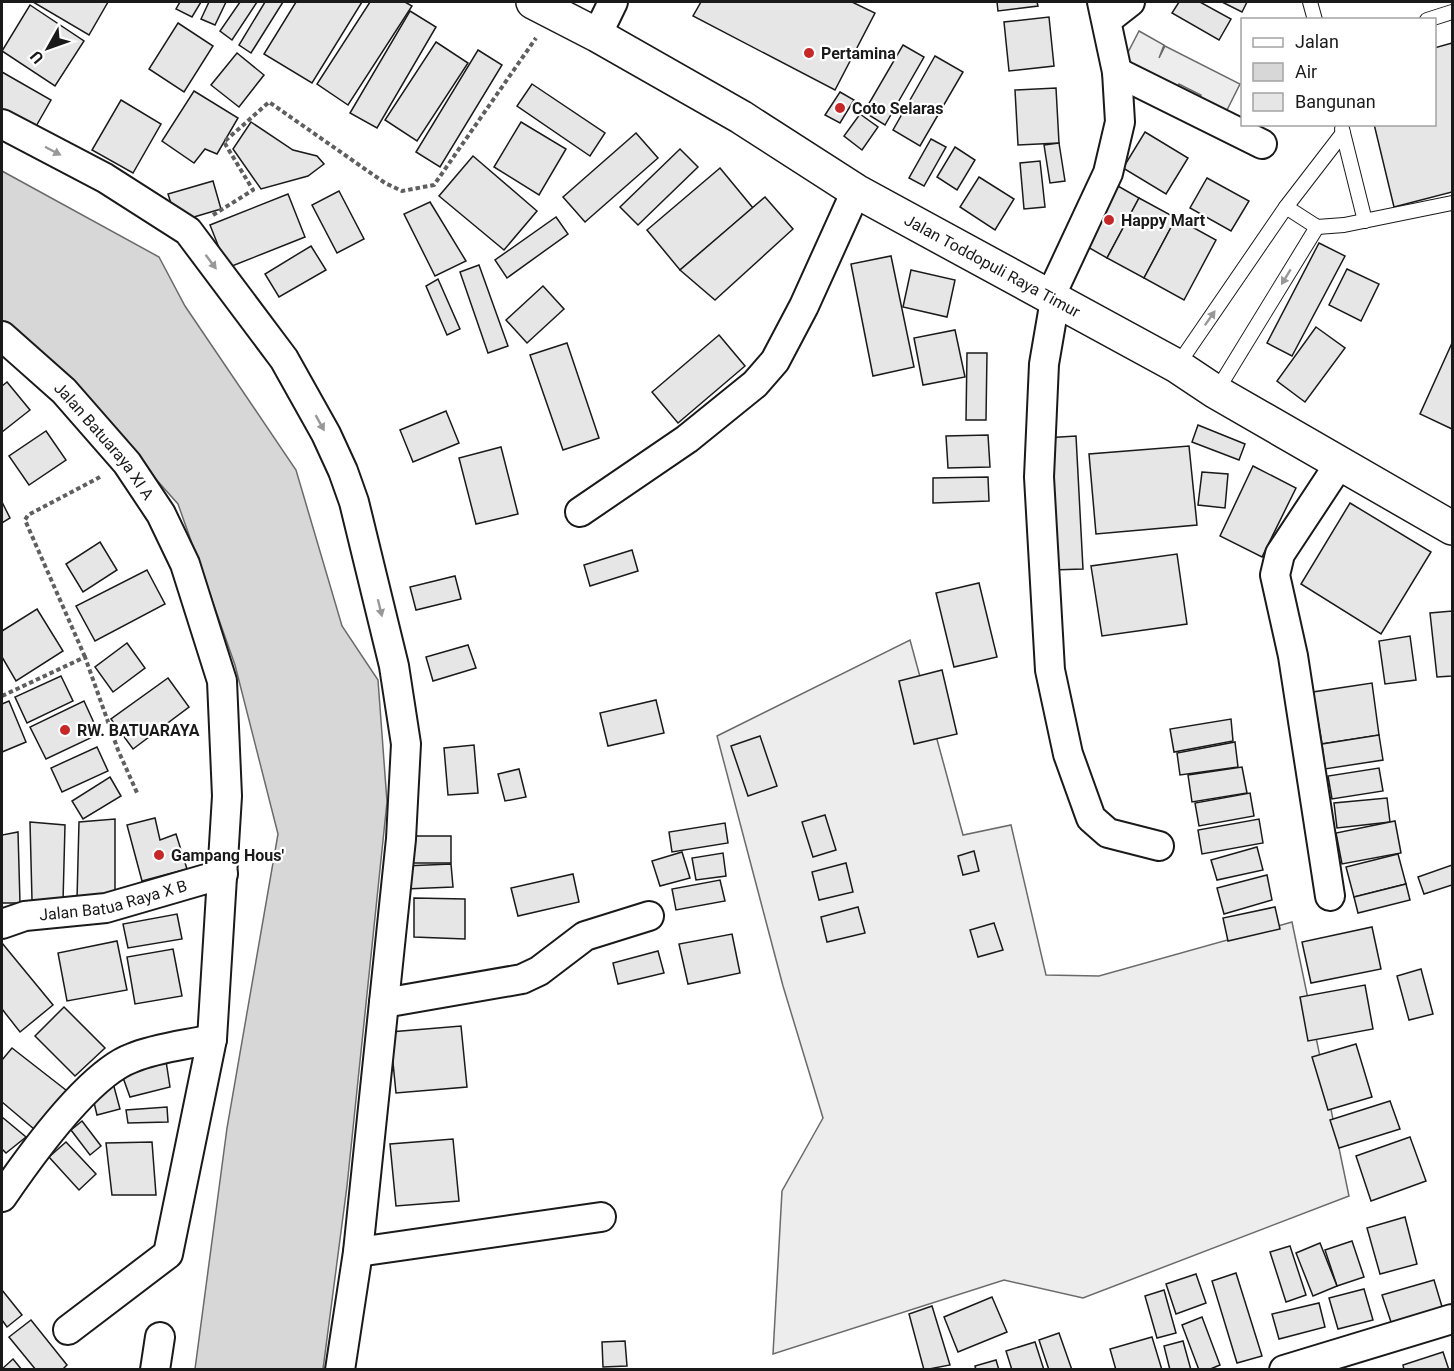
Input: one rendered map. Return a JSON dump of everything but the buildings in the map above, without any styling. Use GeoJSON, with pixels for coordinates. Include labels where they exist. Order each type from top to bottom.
{"type":"FeatureCollection","features":[{"type":"Feature","properties":{"kind":"main road","name":"Jalan Toddopuli Raya Timur"},"geometry":{"type":"LineString","coordinates":[[543,7],[741,117],[856,191],[1177,366],[1216,393],[1452,528]]}},
{"type":"Feature","properties":{"kind":"street"},"geometry":{"type":"LineString","coordinates":[[597,35],[613,2]]}},
{"type":"Feature","properties":{"kind":"street"},"geometry":{"type":"LineString","coordinates":[[1130,2],[1104,11],[1117,72],[1120,123],[1108,173],[1053,298],[1044,364],[1039,477],[1050,670],[1068,754],[1091,818],[1108,833],[1159,846]]}},
{"type":"Feature","properties":{"kind":"street"},"geometry":{"type":"LineString","coordinates":[[1117,72],[1262,144]]}},
{"type":"Feature","properties":{"kind":"street"},"geometry":{"type":"LineString","coordinates":[[1120,123],[1138,109],[1173,100]]}},
{"type":"Feature","properties":{"kind":"street"},"geometry":{"type":"LineString","coordinates":[[2,124],[105,178],[188,231],[284,359],[326,434],[354,502],[394,666],[406,744],[401,840],[358,1252],[340,1370]]}},
{"type":"Feature","properties":{"kind":"street"},"geometry":{"type":"LineString","coordinates":[[580,512],[687,439],[754,384],[775,361],[799,315],[856,191]]}},
{"type":"Feature","properties":{"kind":"street","name":"Jalan Batuaraya XI A"},"geometry":{"type":"LineString","coordinates":[[2,336],[64,391],[127,463],[161,514],[185,564],[222,681],[227,796],[212,1039],[168,1254],[68,1330]]}},
{"type":"Feature","properties":{"kind":"street"},"geometry":{"type":"LineString","coordinates":[[1330,896],[1293,656],[1275,574],[1280,554],[1340,463]]}},
{"type":"Feature","properties":{"kind":"street","name":"Jalan Batua Raya X B"},"geometry":{"type":"LineString","coordinates":[[2,924],[25,916],[106,908],[223,874]]}},
{"type":"Feature","properties":{"kind":"street"},"geometry":{"type":"LineString","coordinates":[[384,1003],[522,979],[539,971],[585,936],[649,916]]}},
{"type":"Feature","properties":{"kind":"street"},"geometry":{"type":"LineString","coordinates":[[2,1197],[39,1145],[99,1079],[130,1058],[212,1039]]}},
{"type":"Feature","properties":{"kind":"street"},"geometry":{"type":"LineString","coordinates":[[358,1252],[602,1217]]}},
{"type":"Feature","properties":{"kind":"street"},"geometry":{"type":"LineString","coordinates":[[1284,1370],[1452,1319]]}},
{"type":"Feature","properties":{"kind":"street"},"geometry":{"type":"LineString","coordinates":[[155,1370],[159,1337]]}},
{"type":"Feature","properties":{"kind":"lane"},"geometry":{"type":"LineString","coordinates":[[1310,2],[1314,18]]}},
{"type":"Feature","properties":{"kind":"lane"},"geometry":{"type":"LineString","coordinates":[[1433,18],[1452,12]]}},
{"type":"Feature","properties":{"kind":"lane"},"geometry":{"type":"LineString","coordinates":[[1177,366],[1342,129]]}},
{"type":"Feature","properties":{"kind":"lane"},"geometry":{"type":"LineString","coordinates":[[1342,129],[1365,221]]}},
{"type":"Feature","properties":{"kind":"lane"},"geometry":{"type":"LineString","coordinates":[[1286,207],[1317,227],[1365,221],[1452,203]]}},
{"type":"Feature","properties":{"kind":"lane"},"geometry":{"type":"LineString","coordinates":[[1216,393],[1317,227]]}},
{"type":"Feature","properties":{"kind":"path"},"geometry":{"type":"LineString","coordinates":[[188,231],[253,190],[224,142],[268,102],[386,183],[402,191],[434,185],[543,7]]}},
{"type":"Feature","properties":{"kind":"path"},"geometry":{"type":"LineString","coordinates":[[127,463],[28,515],[26,520],[85,657],[118,750],[138,795]]}},
{"type":"Feature","properties":{"kind":"path"},"geometry":{"type":"LineString","coordinates":[[2,696],[85,657]]}},
{"type":"Feature","properties":{"kind":"shaded area"},"geometry":{"type":"Polygon","coordinates":[[[1139,31],[1164,45],[1159,58],[1165,46],[1240,84],[1224,116],[1198,102],[1201,95],[1179,84],[1176,91],[1123,62],[1139,31]]]}},
{"type":"Feature","properties":{"kind":"shaded area"},"geometry":{"type":"Polygon","coordinates":[[[910,640],[963,835],[1011,825],[1046,975],[1099,976],[1292,922],[1349,1196],[1083,1298],[1004,1280],[773,1354],[782,1191],[823,1118],[783,986],[717,736],[910,640]]]}},
{"type":"Feature","properties":{"kind":"water"},"geometry":{"type":"Polygon","coordinates":[[[2,171],[159,257],[185,306],[296,470],[342,626],[378,680],[387,802],[347,1186],[323,1369],[195,1369],[227,1128],[278,834],[235,665],[178,504],[61,373],[2,326],[2,171]]]}},
{"type":"Feature","properties":{"kind":"place","name":"Pertamina"},"geometry":{"type":"Point","coordinates":[809,53]}},
{"type":"Feature","properties":{"kind":"place","name":"Coto Selaras"},"geometry":{"type":"Point","coordinates":[840,108]}},
{"type":"Feature","properties":{"kind":"place","name":"Happy Mart"},"geometry":{"type":"Point","coordinates":[1109,220]}},
{"type":"Feature","properties":{"kind":"place","name":"RW. BATUARAYA"},"geometry":{"type":"Point","coordinates":[65,730]}},
{"type":"Feature","properties":{"kind":"place","name":"Gampang Hous'"},"geometry":{"type":"Point","coordinates":[159,855]}}]}
